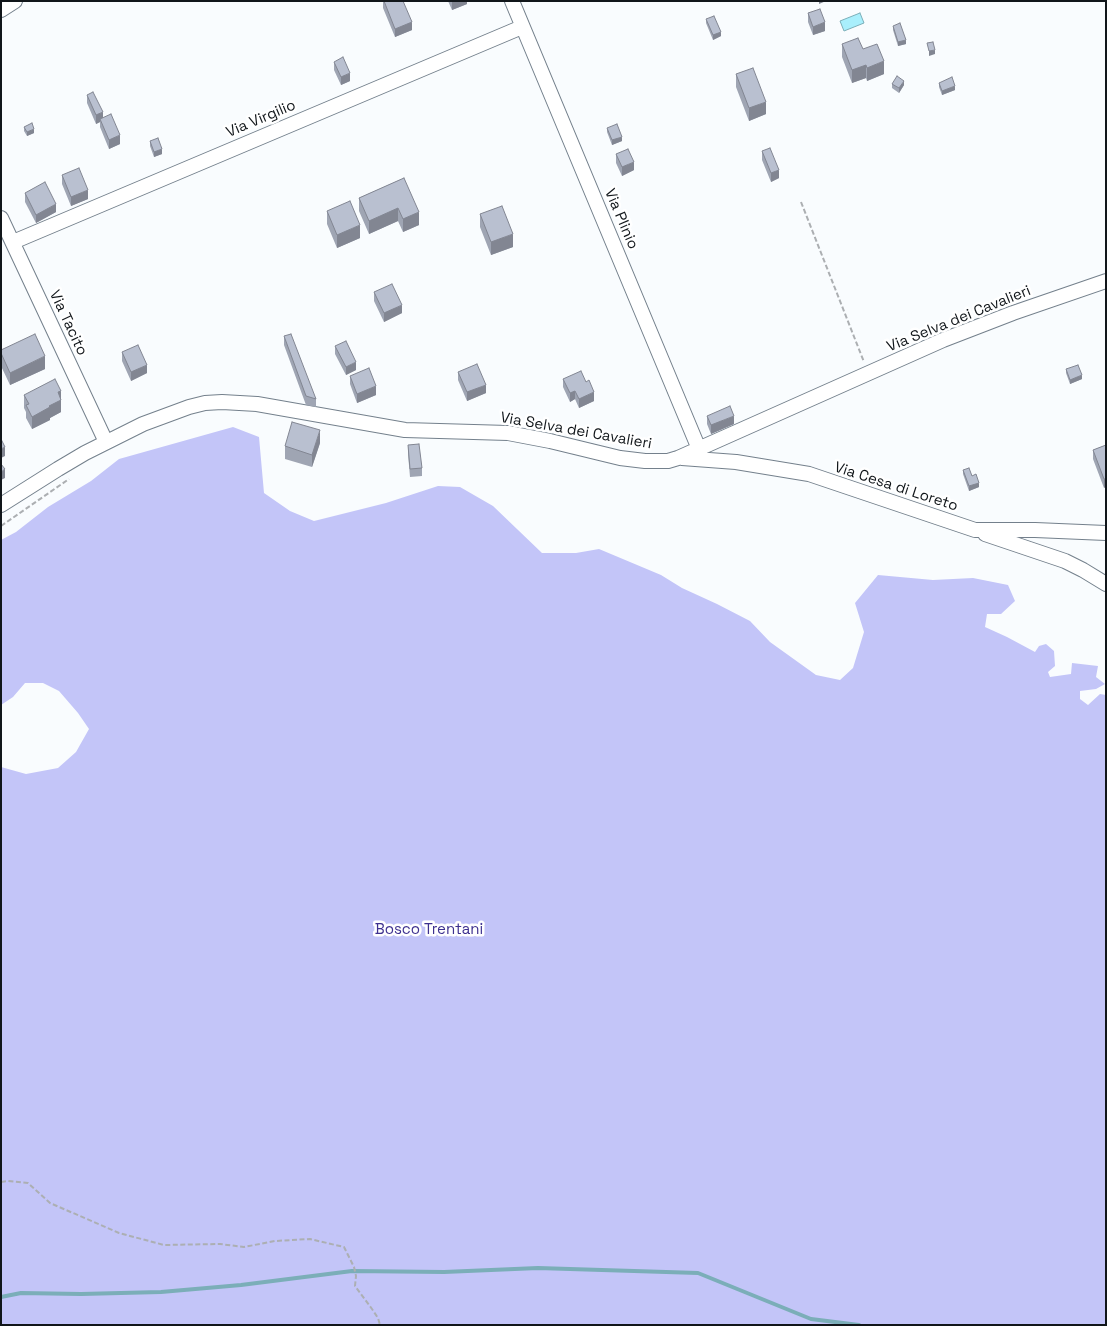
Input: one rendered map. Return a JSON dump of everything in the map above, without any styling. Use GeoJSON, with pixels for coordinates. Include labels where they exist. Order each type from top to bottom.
{"type":"FeatureCollection","features":[{"type":"Feature","properties":{"kind":"street"},"geometry":{"type":"LineString","coordinates":[[1,10],[15,1]]}},
{"type":"Feature","properties":{"kind":"street","name":"Via Plinio"},"geometry":{"type":"LineString","coordinates":[[512,1],[699,448]]}},
{"type":"Feature","properties":{"kind":"street","name":"Via Virgilio"},"geometry":{"type":"LineString","coordinates":[[13,242],[522,26]]}},
{"type":"Feature","properties":{"kind":"street","name":"Via Tacito"},"geometry":{"type":"LineString","coordinates":[[1,218],[106,442]]}},
{"type":"Feature","properties":{"kind":"street","name":"Via Selva dei Cavalieri"},"geometry":{"type":"LineString","coordinates":[[1,505],[51,473],[106,442],[143,424],[181,409],[205,403],[230,402],[274,407],[405,430],[515,434],[632,460],[656,462],[678,458],[967,330],[1106,281]]}},
{"type":"Feature","properties":{"kind":"street","name":"Via Cesa di Loreto"},"geometry":{"type":"LineString","coordinates":[[678,458],[736,462],[809,474],[975,530],[1044,530],[1106,533]]}},
{"type":"Feature","properties":{"kind":"street"},"geometry":{"type":"LineString","coordinates":[[975,530],[1055,557],[1083,570],[1106,584]]}},
{"type":"Feature","properties":{"kind":"path"},"geometry":{"type":"LineString","coordinates":[[801,202],[868,373]]}},
{"type":"Feature","properties":{"kind":"path"},"geometry":{"type":"LineString","coordinates":[[1,1182],[28,1183],[50,1203],[119,1233],[164,1245],[220,1244],[244,1247],[275,1241],[310,1239],[344,1247],[354,1267],[356,1276],[355,1286],[378,1318],[380,1325]]}},
{"type":"Feature","properties":{"kind":"green space","name":"Bosco Trentani"},"geometry":{"type":"Polygon","coordinates":[[[233,427],[259,437],[264,493],[290,511],[314,521],[386,503],[438,486],[460,487],[493,506],[542,553],[576,553],[599,549],[661,575],[682,588],[750,621],[770,642],[816,675],[840,680],[853,668],[864,632],[855,603],[878,575],[933,580],[973,578],[1008,585],[1015,601],[1001,614],[987,614],[985,627],[1035,652],[1039,646],[1046,644],[1054,651],[1055,666],[1048,672],[1050,677],[1071,674],[1072,663],[1098,666],[1096,677],[1105,684],[1096,689],[1080,691],[1080,699],[1088,705],[1100,694],[1106,695],[1106,1325],[1,1325],[1,767],[26,774],[58,768],[76,752],[89,729],[59,691],[43,683],[25,683],[13,697],[1,705],[1,540],[16,532],[48,507],[91,481],[119,459],[233,427]]]}},
{"type":"Feature","properties":{"kind":"shaded area"},"geometry":{"type":"Polygon","coordinates":[[[860,13],[864,23],[844,31],[840,21],[860,13]]]}},
{"type":"Feature","properties":{"kind":"building"},"geometry":{"type":"Polygon","coordinates":[[[384,1],[403,1],[412,22],[395,29],[384,1]]]}},
{"type":"Feature","properties":{"kind":"building"},"geometry":{"type":"Polygon","coordinates":[[[820,9],[825,22],[813,27],[808,13],[820,9]]]}},
{"type":"Feature","properties":{"kind":"building"},"geometry":{"type":"Polygon","coordinates":[[[714,16],[721,32],[713,35],[706,19],[714,16]]]}},
{"type":"Feature","properties":{"kind":"building"},"geometry":{"type":"Polygon","coordinates":[[[900,23],[906,40],[898,42],[893,26],[900,23]]]}},
{"type":"Feature","properties":{"kind":"building"},"geometry":{"type":"Polygon","coordinates":[[[858,38],[863,49],[877,44],[884,61],[867,68],[866,65],[852,70],[842,44],[858,38]]]}},
{"type":"Feature","properties":{"kind":"building"},"geometry":{"type":"Polygon","coordinates":[[[933,42],[935,50],[929,51],[927,43],[933,42]]]}},
{"type":"Feature","properties":{"kind":"building"},"geometry":{"type":"Polygon","coordinates":[[[343,57],[350,73],[341,77],[334,62],[343,57]]]}},
{"type":"Feature","properties":{"kind":"building"},"geometry":{"type":"Polygon","coordinates":[[[753,68],[766,102],[749,108],[736,74],[753,68]]]}},
{"type":"Feature","properties":{"kind":"building"},"geometry":{"type":"Polygon","coordinates":[[[897,76],[904,81],[899,88],[892,84],[897,76]]]}},
{"type":"Feature","properties":{"kind":"building"},"geometry":{"type":"Polygon","coordinates":[[[952,77],[955,86],[942,91],[939,83],[952,77]]]}},
{"type":"Feature","properties":{"kind":"building"},"geometry":{"type":"Polygon","coordinates":[[[93,92],[103,112],[96,115],[87,95],[93,92]]]}},
{"type":"Feature","properties":{"kind":"building"},"geometry":{"type":"Polygon","coordinates":[[[111,114],[120,135],[109,140],[100,119],[111,114]]]}},
{"type":"Feature","properties":{"kind":"building"},"geometry":{"type":"Polygon","coordinates":[[[32,123],[34,129],[27,132],[24,127],[32,123]]]}},
{"type":"Feature","properties":{"kind":"building"},"geometry":{"type":"Polygon","coordinates":[[[617,124],[622,137],[612,140],[607,128],[617,124]]]}},
{"type":"Feature","properties":{"kind":"building"},"geometry":{"type":"Polygon","coordinates":[[[158,138],[162,149],[154,152],[150,141],[158,138]]]}},
{"type":"Feature","properties":{"kind":"building"},"geometry":{"type":"Polygon","coordinates":[[[770,148],[779,170],[771,173],[762,151],[770,148]]]}},
{"type":"Feature","properties":{"kind":"building"},"geometry":{"type":"Polygon","coordinates":[[[628,149],[634,162],[622,167],[616,154],[628,149]]]}},
{"type":"Feature","properties":{"kind":"building"},"geometry":{"type":"Polygon","coordinates":[[[79,168],[88,190],[71,197],[62,175],[79,168]]]}},
{"type":"Feature","properties":{"kind":"building"},"geometry":{"type":"Polygon","coordinates":[[[404,178],[419,212],[403,219],[398,208],[369,221],[359,198],[404,178]]]}},
{"type":"Feature","properties":{"kind":"building"},"geometry":{"type":"Polygon","coordinates":[[[45,182],[56,204],[36,215],[25,193],[45,182]]]}},
{"type":"Feature","properties":{"kind":"building"},"geometry":{"type":"Polygon","coordinates":[[[350,201],[360,225],[337,235],[327,211],[350,201]]]}},
{"type":"Feature","properties":{"kind":"building"},"geometry":{"type":"Polygon","coordinates":[[[502,206],[513,234],[491,242],[480,214],[502,206]]]}},
{"type":"Feature","properties":{"kind":"building"},"geometry":{"type":"Polygon","coordinates":[[[392,284],[402,305],[384,313],[374,292],[392,284]]]}},
{"type":"Feature","properties":{"kind":"building"},"geometry":{"type":"Polygon","coordinates":[[[35,334],[45,356],[10,373],[1,350],[35,334]]]}},
{"type":"Feature","properties":{"kind":"building"},"geometry":{"type":"Polygon","coordinates":[[[291,334],[316,399],[306,396],[284,336],[291,334]]]}},
{"type":"Feature","properties":{"kind":"building"},"geometry":{"type":"Polygon","coordinates":[[[346,341],[356,362],[346,367],[335,346],[346,341]]]}},
{"type":"Feature","properties":{"kind":"building"},"geometry":{"type":"Polygon","coordinates":[[[138,345],[147,365],[131,372],[122,352],[138,345]]]}},
{"type":"Feature","properties":{"kind":"building"},"geometry":{"type":"Polygon","coordinates":[[[477,364],[486,385],[467,392],[458,372],[477,364]]]}},
{"type":"Feature","properties":{"kind":"building"},"geometry":{"type":"Polygon","coordinates":[[[1078,365],[1082,375],[1070,380],[1066,369],[1078,365]]]}},
{"type":"Feature","properties":{"kind":"building"},"geometry":{"type":"Polygon","coordinates":[[[369,368],[376,386],[357,394],[350,376],[369,368]]]}},
{"type":"Feature","properties":{"kind":"building"},"geometry":{"type":"Polygon","coordinates":[[[581,371],[586,382],[589,380],[594,392],[579,399],[575,391],[570,393],[563,379],[581,371]]]}},
{"type":"Feature","properties":{"kind":"building"},"geometry":{"type":"Polygon","coordinates":[[[55,379],[61,391],[58,392],[61,400],[32,417],[26,405],[29,404],[24,395],[55,379]]]}},
{"type":"Feature","properties":{"kind":"building"},"geometry":{"type":"Polygon","coordinates":[[[730,406],[734,416],[711,425],[707,416],[730,406]]]}},
{"type":"Feature","properties":{"kind":"building"},"geometry":{"type":"Polygon","coordinates":[[[292,422],[320,430],[312,455],[285,446],[292,422]]]}},
{"type":"Feature","properties":{"kind":"building"},"geometry":{"type":"Polygon","coordinates":[[[1,439],[5,447],[1,449],[1,439]]]}},
{"type":"Feature","properties":{"kind":"building"},"geometry":{"type":"Polygon","coordinates":[[[419,444],[422,468],[410,469],[408,445],[419,444]]]}},
{"type":"Feature","properties":{"kind":"building"},"geometry":{"type":"Polygon","coordinates":[[[1106,445],[1106,479],[1104,479],[1093,450],[1106,445]]]}},
{"type":"Feature","properties":{"kind":"building"},"geometry":{"type":"Polygon","coordinates":[[[1,464],[5,469],[1,472],[1,464]]]}},
{"type":"Feature","properties":{"kind":"building"},"geometry":{"type":"Polygon","coordinates":[[[969,468],[972,476],[976,474],[979,483],[969,486],[963,470],[969,468]]]}},
{"type":"Feature","properties":{"kind":"waterway"},"geometry":{"type":"LineString","coordinates":[[1,1297],[21,1293],[161,1292],[241,1285],[352,1271],[444,1272],[538,1268],[698,1273],[811,1319],[859,1325]]}}]}
